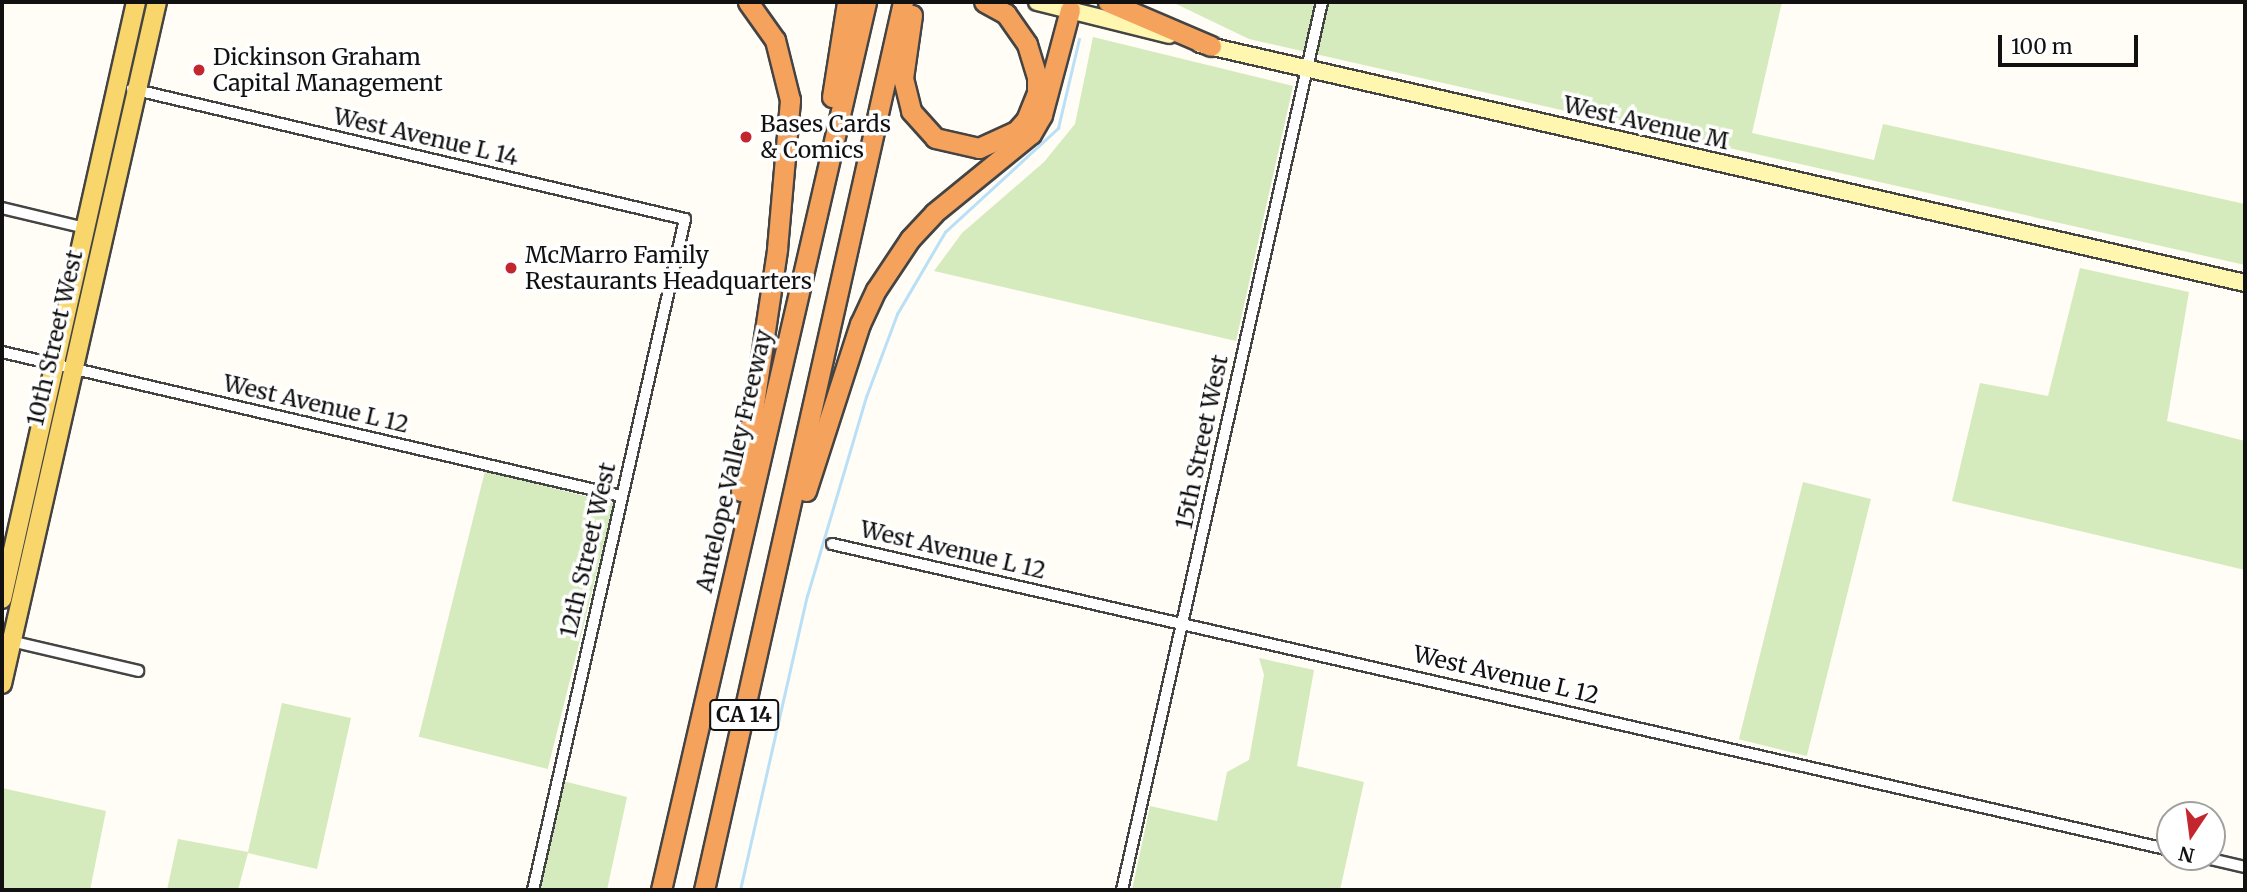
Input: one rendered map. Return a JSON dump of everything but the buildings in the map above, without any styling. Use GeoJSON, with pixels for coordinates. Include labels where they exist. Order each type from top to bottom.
{"type":"FeatureCollection","features":[{"type":"Feature","properties":{"kind":"highway"},"geometry":{"type":"LineString","coordinates":[[725,612],[777,249],[789,125],[783,62],[764,21],[748,2]]}},
{"type":"Feature","properties":{"kind":"highway"},"geometry":{"type":"LineString","coordinates":[[807,254],[847,2]]}},
{"type":"Feature","properties":{"kind":"highway","name":"Antelope Valley Freeway"},"geometry":{"type":"LineString","coordinates":[[661,890],[866,2]]}},
{"type":"Feature","properties":{"kind":"highway","name":"CA 14"},"geometry":{"type":"LineString","coordinates":[[704,890],[903,2]]}},
{"type":"Feature","properties":{"kind":"highway"},"geometry":{"type":"LineString","coordinates":[[915,2],[903,78],[911,111],[935,138],[979,148],[1016,131],[1026,120],[1037,93],[1037,77],[1027,44],[1006,14],[984,2]]}},
{"type":"Feature","properties":{"kind":"highway"},"geometry":{"type":"LineString","coordinates":[[1108,2],[1211,46]]}},
{"type":"Feature","properties":{"kind":"highway"},"geometry":{"type":"LineString","coordinates":[[783,539],[801,506],[860,324],[876,290],[898,255],[934,213],[1031,134],[1042,115],[1070,10]]}},
{"type":"Feature","properties":{"kind":"main road","name":"10th Street West"},"geometry":{"type":"LineString","coordinates":[[2,684],[7,640],[64,367],[85,228],[136,2]]}},
{"type":"Feature","properties":{"kind":"main road","name":"10th Street West"},"geometry":{"type":"LineString","coordinates":[[2,599],[137,90],[157,2]]}},
{"type":"Feature","properties":{"kind":"main road","name":"West Avenue M"},"geometry":{"type":"LineString","coordinates":[[1037,2],[1307,69],[2245,284]]}},
{"type":"Feature","properties":{"kind":"street","name":"15th Street West"},"geometry":{"type":"LineString","coordinates":[[1122,890],[1322,2]]}},
{"type":"Feature","properties":{"kind":"street","name":"West Avenue L 14"},"geometry":{"type":"LineString","coordinates":[[117,86],[685,219]]}},
{"type":"Feature","properties":{"kind":"street"},"geometry":{"type":"LineString","coordinates":[[2,208],[85,228]]}},
{"type":"Feature","properties":{"kind":"street","name":"12th Street West"},"geometry":{"type":"LineString","coordinates":[[533,890],[685,219]]}},
{"type":"Feature","properties":{"kind":"street","name":"West Avenue L 12"},"geometry":{"type":"LineString","coordinates":[[2,352],[621,496]]}},
{"type":"Feature","properties":{"kind":"street","name":"West Avenue L 12"},"geometry":{"type":"LineString","coordinates":[[831,544],[2156,847]]}},
{"type":"Feature","properties":{"kind":"street"},"geometry":{"type":"LineString","coordinates":[[7,640],[138,671]]}},
{"type":"Feature","properties":{"kind":"street"},"geometry":{"type":"LineString","coordinates":[[2226,863],[2245,867]]}},
{"type":"Feature","properties":{"kind":"green space"},"geometry":{"type":"Polygon","coordinates":[[[1172,2],[1782,2],[1752,133],[1874,160],[1883,124],[2245,204],[2245,265],[1249,39],[1172,2]]]}},
{"type":"Feature","properties":{"kind":"green space"},"geometry":{"type":"Polygon","coordinates":[[[1093,37],[1293,86],[1236,341],[934,271],[962,233],[1044,162],[1075,124],[1093,37]]]}},
{"type":"Feature","properties":{"kind":"green space"},"geometry":{"type":"Polygon","coordinates":[[[2080,268],[2189,292],[2167,421],[2245,441],[2245,570],[1952,501],[1980,383],[2048,396],[2080,268]]]}},
{"type":"Feature","properties":{"kind":"green space"},"geometry":{"type":"Polygon","coordinates":[[[485,471],[614,503],[548,769],[419,737],[485,471]]]}},
{"type":"Feature","properties":{"kind":"green space"},"geometry":{"type":"Polygon","coordinates":[[[1803,482],[1871,499],[1807,756],[1739,739],[1803,482]]]}},
{"type":"Feature","properties":{"kind":"green space"},"geometry":{"type":"Polygon","coordinates":[[[1259,658],[1314,670],[1297,766],[1364,782],[1340,890],[1132,890],[1150,806],[1217,821],[1227,772],[1249,760],[1264,675],[1259,658]]]}},
{"type":"Feature","properties":{"kind":"green space"},"geometry":{"type":"Polygon","coordinates":[[[282,703],[351,718],[317,869],[248,853],[238,890],[167,890],[178,839],[248,852],[282,703]]]}},
{"type":"Feature","properties":{"kind":"green space"},"geometry":{"type":"Polygon","coordinates":[[[563,781],[627,797],[607,890],[540,890],[563,781]]]}},
{"type":"Feature","properties":{"kind":"green space"},"geometry":{"type":"Polygon","coordinates":[[[2,788],[106,811],[90,890],[2,890],[2,788]]]}},
{"type":"Feature","properties":{"kind":"waterway"},"geometry":{"type":"LineString","coordinates":[[740,890],[807,596],[866,397],[897,314],[945,232],[1058,128],[1079,39]]}},
{"type":"Feature","properties":{"kind":"place","name":"Dickinson Graham Capital Management"},"geometry":{"type":"Point","coordinates":[199,70]}},
{"type":"Feature","properties":{"kind":"place","name":"Bases Cards & Comics"},"geometry":{"type":"Point","coordinates":[746,137]}},
{"type":"Feature","properties":{"kind":"place","name":"McMarro Family Restaurants Headquarters"},"geometry":{"type":"Point","coordinates":[511,268]}}]}
